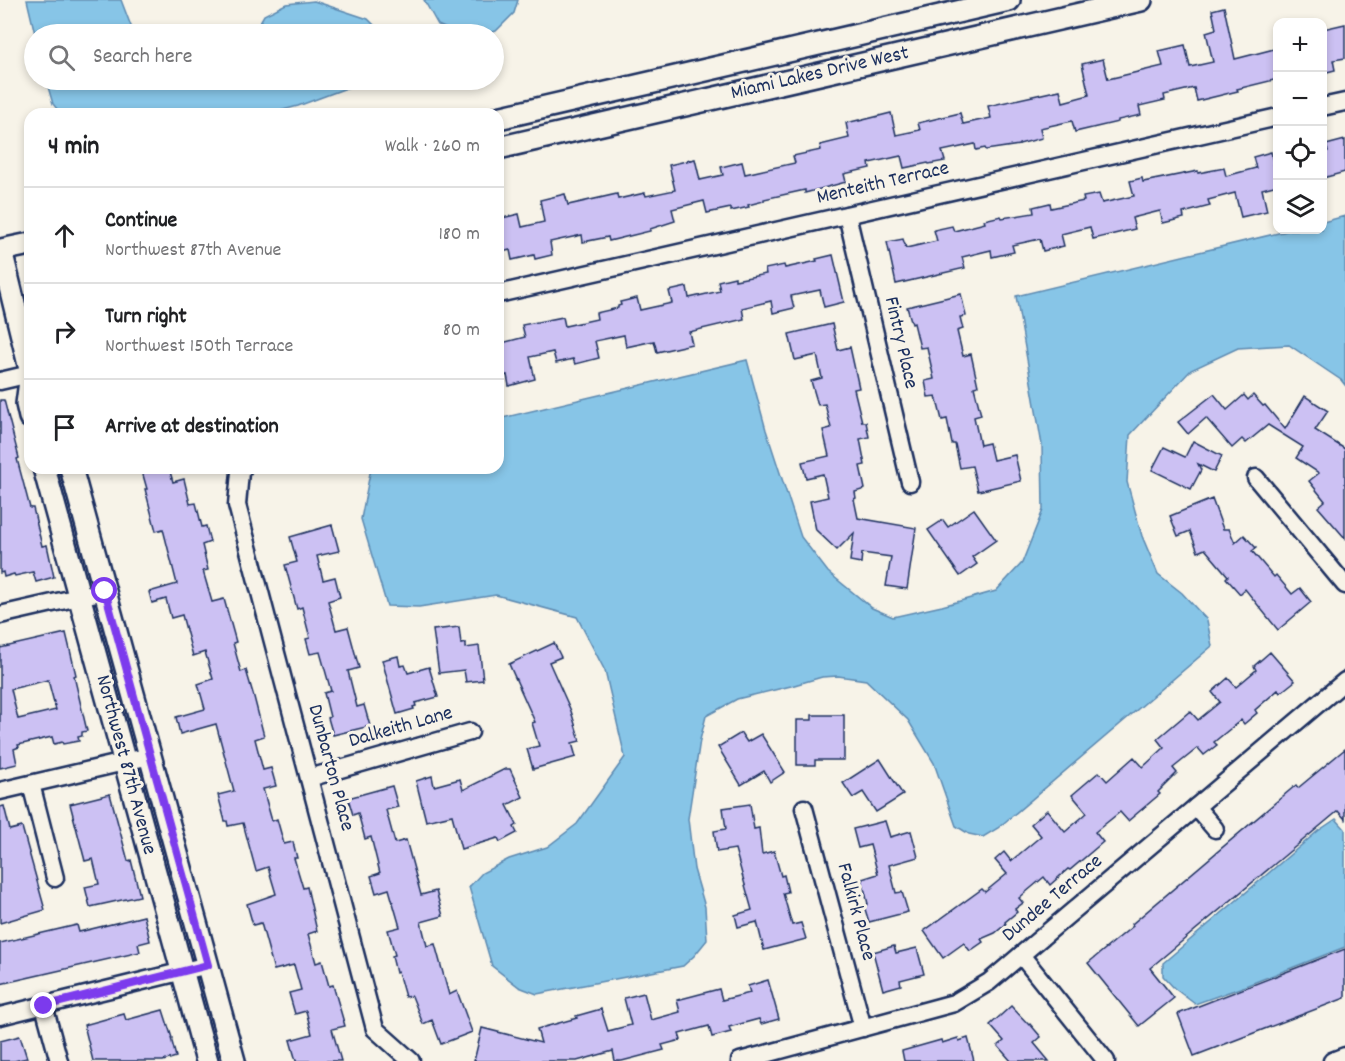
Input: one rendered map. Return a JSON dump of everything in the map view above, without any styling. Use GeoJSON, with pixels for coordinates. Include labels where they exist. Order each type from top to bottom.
{"type":"FeatureCollection","features":[{"type":"Feature","properties":{"kind":"main road","name":"Miami Lakes Drive West"},"geometry":{"type":"LineString","coordinates":[[504,117],[1009,0]]}},
{"type":"Feature","properties":{"kind":"main road","name":"Miami Lakes Drive West"},"geometry":{"type":"LineString","coordinates":[[504,147],[1141,0]]}},
{"type":"Feature","properties":{"kind":"main road"},"geometry":{"type":"LineString","coordinates":[[24,245],[0,250],[24,345]]}},
{"type":"Feature","properties":{"kind":"main road","name":"Northwest 87th Avenue"},"geometry":{"type":"LineString","coordinates":[[46,474],[207,1061]]}},
{"type":"Feature","properties":{"kind":"main road","name":"Northwest 87th Avenue"},"geometry":{"type":"LineString","coordinates":[[73,474],[234,1061]]}},
{"type":"Feature","properties":{"kind":"street"},"geometry":{"type":"LineString","coordinates":[[1327,106],[1345,102]]}},
{"type":"Feature","properties":{"kind":"street","name":"Menteith Terrace"},"geometry":{"type":"LineString","coordinates":[[504,293],[1273,118]]}},
{"type":"Feature","properties":{"kind":"street","name":"Fintry Place"},"geometry":{"type":"LineString","coordinates":[[847,215],[910,482]]}},
{"type":"Feature","properties":{"kind":"street"},"geometry":{"type":"LineString","coordinates":[[0,381],[24,375]]}},
{"type":"Feature","properties":{"kind":"street","name":"Dunbarton Place"},"geometry":{"type":"LineString","coordinates":[[239,474],[237,505],[375,1029],[411,1061]]}},
{"type":"Feature","properties":{"kind":"street"},"geometry":{"type":"LineString","coordinates":[[1256,478],[1345,585]]}},
{"type":"Feature","properties":{"kind":"street"},"geometry":{"type":"LineString","coordinates":[[0,615],[105,591]]}},
{"type":"Feature","properties":{"kind":"street","name":"Dundee Terrace"},"geometry":{"type":"LineString","coordinates":[[740,1061],[954,1003],[989,982],[1345,681]]}},
{"type":"Feature","properties":{"kind":"street","name":"Dalkeith Lane"},"geometry":{"type":"LineString","coordinates":[[309,777],[470,732]]}},
{"type":"Feature","properties":{"kind":"street"},"geometry":{"type":"LineString","coordinates":[[0,791],[150,756]]}},
{"type":"Feature","properties":{"kind":"street"},"geometry":{"type":"LineString","coordinates":[[31,784],[55,879]]}},
{"type":"Feature","properties":{"kind":"street"},"geometry":{"type":"LineString","coordinates":[[1196,807],[1215,829]]}},
{"type":"Feature","properties":{"kind":"street","name":"Falkirk Place"},"geometry":{"type":"LineString","coordinates":[[804,808],[863,1028]]}},
{"type":"Feature","properties":{"kind":"street"},"geometry":{"type":"LineString","coordinates":[[1021,955],[1106,1061]]}},
{"type":"Feature","properties":{"kind":"street"},"geometry":{"type":"LineString","coordinates":[[0,1016],[208,965]]}},
{"type":"Feature","properties":{"kind":"street"},"geometry":{"type":"LineString","coordinates":[[44,1006],[59,1061]]}},
{"type":"Feature","properties":{"kind":"street"},"geometry":{"type":"LineString","coordinates":[[1332,1061],[1345,1056]]}},
{"type":"Feature","properties":{"kind":"water"},"geometry":{"type":"Polygon","coordinates":[[[27,0],[121,0],[130,24],[33,24],[27,0]]]}},
{"type":"Feature","properties":{"kind":"water"},"geometry":{"type":"Polygon","coordinates":[[[424,0],[518,0],[514,13],[503,24],[437,24],[424,0]]]}},
{"type":"Feature","properties":{"kind":"water"},"geometry":{"type":"Polygon","coordinates":[[[314,1],[368,19],[373,24],[259,24],[264,15],[286,4],[314,1]]]}},
{"type":"Feature","properties":{"kind":"water"},"geometry":{"type":"Polygon","coordinates":[[[49,90],[341,90],[290,108],[56,108],[49,90]]]}},
{"type":"Feature","properties":{"kind":"water"},"geometry":{"type":"Polygon","coordinates":[[[1345,216],[1345,385],[1289,345],[1238,348],[1191,370],[1130,435],[1127,482],[1142,536],[1158,574],[1182,593],[1207,620],[1212,646],[998,828],[983,837],[969,834],[956,826],[934,763],[908,720],[866,680],[838,676],[822,677],[737,699],[706,716],[688,819],[694,869],[705,907],[707,940],[683,966],[537,994],[519,987],[492,966],[469,887],[482,873],[509,859],[547,847],[577,824],[625,757],[605,671],[577,617],[496,595],[419,607],[387,606],[361,519],[370,474],[504,474],[504,418],[747,360],[766,430],[801,537],[828,572],[872,608],[893,617],[942,606],[996,591],[1022,563],[1043,510],[1042,445],[1016,296],[1274,234],[1327,234],[1327,221],[1345,216]]]}},
{"type":"Feature","properties":{"kind":"water"},"geometry":{"type":"Polygon","coordinates":[[[1336,819],[1345,829],[1345,947],[1195,1004],[1174,988],[1163,976],[1163,963],[1318,831],[1336,819]]]}},
{"type":"Feature","properties":{"kind":"building"},"geometry":{"type":"Polygon","coordinates":[[[1224,7],[1235,59],[1273,49],[1273,80],[1197,101],[1194,88],[1164,95],[1165,100],[1139,106],[1141,115],[1118,120],[1118,122],[1075,132],[1072,121],[1040,128],[1042,138],[1019,145],[976,150],[975,144],[942,151],[945,161],[904,168],[901,156],[869,163],[870,168],[844,174],[846,182],[805,193],[805,190],[764,199],[764,201],[748,205],[749,207],[731,211],[731,208],[707,213],[704,201],[672,209],[675,221],[650,229],[650,231],[609,241],[608,237],[583,242],[582,235],[550,242],[552,255],[535,259],[534,255],[512,260],[510,250],[504,252],[504,218],[519,214],[522,227],[544,222],[540,200],[565,194],[568,205],[617,194],[618,199],[675,190],[669,165],[695,159],[700,180],[723,175],[721,167],[742,162],[745,174],[795,163],[793,156],[821,150],[820,145],[849,138],[846,123],[891,113],[896,135],[920,130],[918,123],[960,113],[963,124],[991,118],[988,106],[1060,90],[1063,102],[1089,95],[1082,64],[1103,59],[1108,79],[1163,66],[1159,51],[1185,45],[1190,67],[1213,62],[1206,32],[1216,29],[1212,10],[1224,7]]]}},
{"type":"Feature","properties":{"kind":"building"},"geometry":{"type":"Polygon","coordinates":[[[1345,24],[1345,58],[1333,60],[1335,70],[1327,72],[1327,28],[1345,24]]]}},
{"type":"Feature","properties":{"kind":"building"},"geometry":{"type":"Polygon","coordinates":[[[1345,140],[1345,172],[1327,177],[1327,145],[1345,140]]]}},
{"type":"Feature","properties":{"kind":"building"},"geometry":{"type":"Polygon","coordinates":[[[1271,152],[1273,186],[1262,189],[1267,211],[1241,217],[1235,193],[1208,200],[1210,206],[1183,213],[1184,218],[1163,223],[1160,211],[1132,218],[1135,229],[1093,239],[1090,227],[1061,234],[1064,246],[1043,251],[1040,239],[1012,245],[1014,252],[992,257],[991,250],[962,257],[965,268],[896,284],[887,242],[903,239],[906,248],[937,241],[934,230],[952,226],[954,231],[985,223],[984,220],[1001,216],[1002,218],[1034,213],[1033,207],[1050,203],[1051,208],[1084,201],[1083,197],[1099,194],[1102,203],[1134,196],[1130,181],[1142,178],[1143,182],[1224,168],[1226,176],[1256,168],[1253,157],[1271,152]]]}},
{"type":"Feature","properties":{"kind":"building"},"geometry":{"type":"Polygon","coordinates":[[[833,255],[844,302],[824,307],[820,290],[791,296],[794,308],[773,313],[771,301],[742,308],[744,319],[689,332],[692,344],[657,352],[654,341],[626,347],[624,335],[595,341],[599,358],[575,364],[573,359],[556,363],[553,352],[530,357],[535,379],[509,386],[507,375],[504,376],[504,342],[525,337],[522,325],[563,317],[565,326],[597,319],[596,313],[618,308],[621,305],[620,302],[637,298],[640,310],[672,303],[669,291],[687,287],[689,298],[720,291],[718,281],[766,274],[765,269],[784,265],[785,268],[817,261],[816,259],[833,255]]]}},
{"type":"Feature","properties":{"kind":"building"},"geometry":{"type":"Polygon","coordinates":[[[961,294],[966,316],[960,317],[963,329],[957,331],[963,356],[971,354],[978,386],[974,387],[981,415],[974,417],[980,445],[989,443],[993,460],[1015,455],[1021,481],[978,491],[972,466],[960,468],[947,419],[942,420],[936,396],[928,397],[925,381],[934,379],[927,347],[920,348],[914,323],[912,324],[907,307],[961,294]]]}},
{"type":"Feature","properties":{"kind":"building"},"geometry":{"type":"Polygon","coordinates":[[[832,324],[838,350],[850,347],[859,388],[854,389],[862,422],[866,422],[869,437],[860,439],[865,465],[860,466],[865,489],[855,492],[858,518],[916,528],[907,589],[886,586],[891,557],[862,553],[861,563],[850,561],[854,533],[837,550],[816,530],[810,501],[828,497],[823,474],[806,478],[802,462],[829,456],[823,430],[831,428],[825,404],[818,405],[811,381],[822,378],[817,355],[795,360],[789,334],[832,324]]]}},
{"type":"Feature","properties":{"kind":"building"},"geometry":{"type":"Polygon","coordinates":[[[1214,394],[1227,410],[1244,395],[1248,400],[1253,395],[1263,406],[1265,405],[1285,429],[1305,396],[1328,411],[1315,430],[1345,449],[1345,538],[1318,507],[1325,501],[1309,481],[1319,473],[1296,458],[1303,447],[1268,425],[1246,443],[1242,439],[1232,448],[1206,418],[1188,434],[1178,422],[1214,394]]]}},
{"type":"Feature","properties":{"kind":"building"},"geometry":{"type":"Polygon","coordinates":[[[0,400],[4,400],[30,508],[33,508],[42,546],[47,545],[54,577],[36,582],[33,572],[4,577],[3,572],[0,573],[0,400]]]}},
{"type":"Feature","properties":{"kind":"building"},"geometry":{"type":"Polygon","coordinates":[[[1193,441],[1222,456],[1214,472],[1198,464],[1201,470],[1191,489],[1152,470],[1164,447],[1185,457],[1193,441]]]}},
{"type":"Feature","properties":{"kind":"building"},"geometry":{"type":"Polygon","coordinates":[[[143,474],[171,474],[173,482],[184,479],[190,504],[196,503],[202,527],[206,526],[210,542],[202,545],[208,570],[203,571],[212,602],[224,599],[236,642],[233,643],[241,672],[246,670],[254,697],[264,736],[255,739],[263,770],[271,768],[276,786],[263,789],[272,821],[277,819],[284,844],[293,842],[297,858],[294,858],[303,888],[307,887],[317,931],[308,934],[316,963],[322,961],[329,986],[333,985],[345,1026],[332,1029],[341,1061],[296,1061],[290,1040],[312,1034],[306,1011],[295,1014],[289,993],[301,990],[294,965],[274,970],[261,923],[253,925],[247,904],[276,894],[268,867],[256,871],[243,823],[228,826],[225,821],[218,795],[234,791],[216,724],[180,734],[176,717],[205,709],[198,684],[213,679],[205,652],[193,656],[182,615],[171,618],[166,599],[152,603],[149,592],[177,584],[163,529],[156,531],[145,489],[147,489],[143,474]]]}},
{"type":"Feature","properties":{"kind":"building"},"geometry":{"type":"Polygon","coordinates":[[[1212,499],[1223,529],[1229,529],[1235,543],[1244,535],[1256,548],[1252,551],[1274,577],[1276,575],[1292,594],[1300,588],[1311,602],[1278,630],[1245,589],[1240,594],[1205,549],[1198,552],[1190,531],[1178,536],[1170,516],[1212,499]]]}},
{"type":"Feature","properties":{"kind":"building"},"geometry":{"type":"Polygon","coordinates":[[[974,509],[996,540],[972,557],[977,564],[960,576],[928,530],[943,520],[948,527],[974,509]]]}},
{"type":"Feature","properties":{"kind":"building"},"geometry":{"type":"Polygon","coordinates":[[[332,525],[339,551],[317,556],[323,580],[335,577],[340,597],[328,601],[336,630],[348,627],[359,668],[348,671],[357,707],[364,705],[370,726],[333,735],[324,693],[331,691],[320,652],[310,654],[306,639],[310,638],[302,607],[297,609],[285,565],[297,562],[290,537],[332,525]]]}},
{"type":"Feature","properties":{"kind":"building"},"geometry":{"type":"Polygon","coordinates":[[[459,627],[461,644],[466,643],[466,648],[479,646],[483,680],[466,682],[464,670],[439,673],[433,630],[459,627]]]}},
{"type":"Feature","properties":{"kind":"building"},"geometry":{"type":"Polygon","coordinates":[[[66,633],[87,731],[82,732],[82,736],[78,737],[79,741],[54,744],[52,737],[18,745],[19,747],[14,749],[17,764],[0,768],[0,648],[66,633]],[[48,680],[11,689],[18,719],[56,710],[48,680]]]}},
{"type":"Feature","properties":{"kind":"building"},"geometry":{"type":"Polygon","coordinates":[[[554,643],[561,657],[549,662],[571,711],[580,741],[572,743],[576,757],[533,769],[527,749],[539,746],[532,723],[535,722],[509,664],[554,643]]]}},
{"type":"Feature","properties":{"kind":"building"},"geometry":{"type":"Polygon","coordinates":[[[1270,652],[1295,681],[1280,693],[1278,690],[1255,710],[1257,713],[1244,724],[1241,720],[1214,742],[1217,745],[1204,755],[1198,748],[1173,768],[1177,773],[1158,792],[1160,794],[1128,821],[1120,812],[1095,832],[1103,842],[1050,885],[1044,877],[1019,898],[1023,903],[1015,909],[1017,912],[995,933],[981,939],[983,942],[970,951],[964,943],[943,958],[924,931],[982,889],[985,892],[1007,874],[995,860],[1004,852],[1011,861],[1041,836],[1031,824],[1047,810],[1065,832],[1087,813],[1072,795],[1099,772],[1107,781],[1134,757],[1143,767],[1164,748],[1157,739],[1190,711],[1198,720],[1220,702],[1212,692],[1228,678],[1236,687],[1256,670],[1254,666],[1270,652]]]}},
{"type":"Feature","properties":{"kind":"building"},"geometry":{"type":"Polygon","coordinates":[[[398,656],[400,666],[405,665],[408,673],[429,667],[438,697],[415,703],[414,709],[397,714],[382,660],[398,656]]]}},
{"type":"Feature","properties":{"kind":"building"},"geometry":{"type":"Polygon","coordinates":[[[812,715],[844,715],[844,760],[815,760],[815,765],[797,765],[797,720],[812,720],[812,715]]]}},
{"type":"Feature","properties":{"kind":"building"},"geometry":{"type":"Polygon","coordinates":[[[741,733],[747,742],[761,734],[785,772],[770,782],[764,771],[741,785],[718,747],[741,733]]]}},
{"type":"Feature","properties":{"kind":"building"},"geometry":{"type":"Polygon","coordinates":[[[1345,749],[1345,819],[1338,811],[1150,968],[1174,998],[1139,1026],[1088,963],[1296,785],[1298,788],[1345,749]]]}},
{"type":"Feature","properties":{"kind":"building"},"geometry":{"type":"Polygon","coordinates":[[[880,759],[903,795],[876,812],[863,792],[853,798],[843,783],[880,759]]]}},
{"type":"Feature","properties":{"kind":"building"},"geometry":{"type":"Polygon","coordinates":[[[505,769],[510,769],[523,797],[507,805],[517,825],[514,827],[517,833],[500,842],[498,838],[461,849],[452,815],[426,821],[416,781],[432,776],[434,786],[460,779],[463,790],[505,769]]]}},
{"type":"Feature","properties":{"kind":"building"},"geometry":{"type":"Polygon","coordinates":[[[392,786],[398,807],[386,810],[395,843],[406,840],[421,895],[436,891],[443,916],[421,922],[427,946],[435,944],[449,995],[457,991],[472,1032],[441,1044],[432,1020],[423,1024],[412,996],[405,997],[398,972],[396,973],[392,956],[395,955],[388,930],[400,927],[389,889],[376,893],[371,876],[380,873],[371,837],[365,839],[358,813],[353,815],[348,798],[392,786]]]}},
{"type":"Feature","properties":{"kind":"building"},"geometry":{"type":"Polygon","coordinates":[[[110,794],[140,896],[90,907],[85,887],[99,884],[93,859],[85,861],[70,804],[110,794]]]}},
{"type":"Feature","properties":{"kind":"building"},"geometry":{"type":"Polygon","coordinates":[[[750,804],[754,829],[759,828],[762,854],[774,851],[781,876],[784,875],[788,892],[783,893],[792,925],[801,923],[806,939],[764,950],[757,922],[738,927],[735,915],[752,910],[735,849],[717,852],[714,831],[726,829],[723,808],[750,804]]]}},
{"type":"Feature","properties":{"kind":"building"},"geometry":{"type":"Polygon","coordinates":[[[4,806],[10,830],[22,827],[45,910],[0,923],[0,807],[4,806]]]}},
{"type":"Feature","properties":{"kind":"building"},"geometry":{"type":"Polygon","coordinates":[[[885,821],[890,837],[911,831],[918,857],[889,865],[896,893],[902,892],[908,912],[869,922],[864,906],[868,904],[862,879],[878,874],[870,845],[858,848],[853,829],[885,821]]]}},
{"type":"Feature","properties":{"kind":"building"},"geometry":{"type":"Polygon","coordinates":[[[144,916],[150,941],[138,944],[140,952],[0,984],[0,943],[77,925],[79,932],[144,916]]]}},
{"type":"Feature","properties":{"kind":"building"},"geometry":{"type":"Polygon","coordinates":[[[894,946],[896,953],[917,948],[924,974],[900,980],[901,985],[883,990],[873,952],[894,946]]]}},
{"type":"Feature","properties":{"kind":"building"},"geometry":{"type":"Polygon","coordinates":[[[1345,949],[1345,998],[1194,1056],[1178,1014],[1345,949]]]}},
{"type":"Feature","properties":{"kind":"building"},"geometry":{"type":"Polygon","coordinates":[[[768,980],[779,1019],[761,1024],[759,1019],[729,1027],[731,1032],[712,1037],[709,1026],[679,1034],[681,1040],[662,1045],[664,1050],[622,1061],[615,1061],[613,1051],[577,1061],[474,1061],[482,1028],[541,1043],[537,1029],[601,1009],[608,1031],[631,1025],[624,998],[644,993],[651,1020],[680,1012],[677,1000],[719,989],[722,1000],[750,993],[748,986],[768,980]]]}},
{"type":"Feature","properties":{"kind":"building"},"geometry":{"type":"Polygon","coordinates":[[[1011,1006],[1041,1037],[1034,1043],[1049,1061],[1011,1061],[998,1046],[1004,1041],[990,1025],[1011,1006]]]}},
{"type":"Feature","properties":{"kind":"building"},"geometry":{"type":"Polygon","coordinates":[[[163,1010],[176,1057],[163,1061],[93,1061],[84,1025],[124,1014],[126,1020],[163,1010]]]}},
{"type":"Feature","properties":{"kind":"building"},"geometry":{"type":"Polygon","coordinates":[[[20,1036],[27,1058],[0,1061],[0,1041],[20,1036]]]}},
{"type":"Feature","properties":{"kind":"building"},"geometry":{"type":"Polygon","coordinates":[[[958,1038],[959,1041],[968,1038],[974,1061],[904,1061],[902,1051],[941,1040],[942,1043],[958,1038]]]}},
{"type":"Feature","properties":{"kind":"route"},"geometry":{"type":"LineString","coordinates":[[44,1006],[208,965],[105,591]]}}]}
